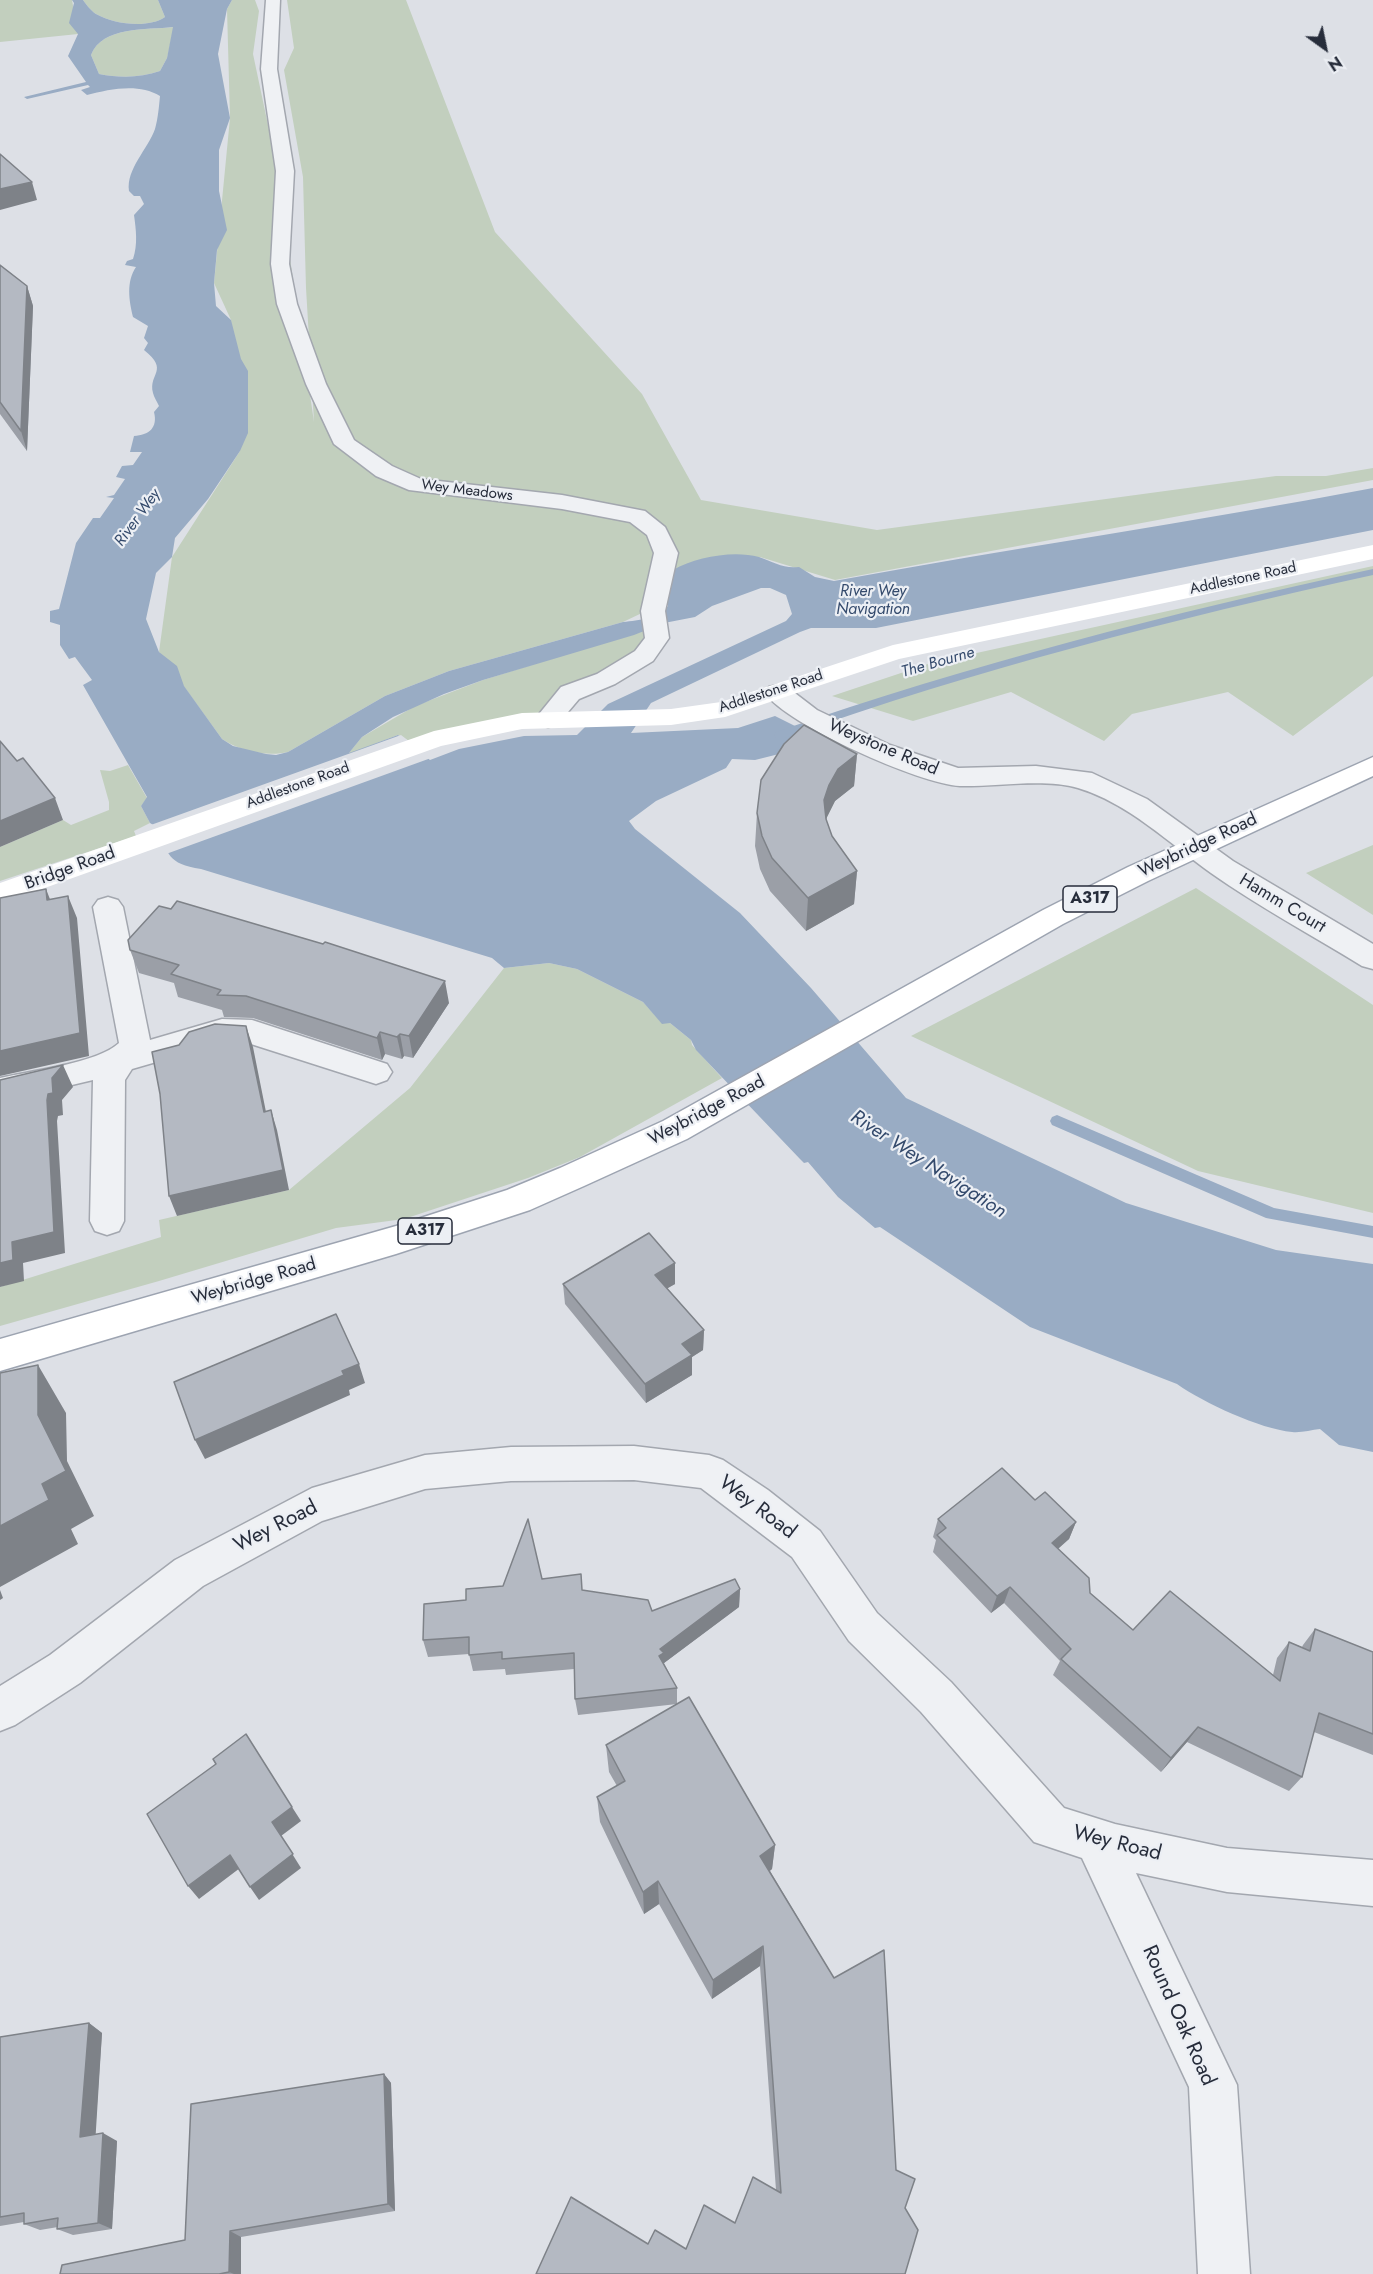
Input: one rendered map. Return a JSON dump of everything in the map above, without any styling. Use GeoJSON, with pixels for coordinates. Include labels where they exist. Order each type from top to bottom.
{"type":"FeatureCollection","features":[{"type":"Feature","properties":{"kind":"street","name":"Wey Meadows"},"geometry":{"type":"LineString","coordinates":[[273,0],[269,69],[285,171],[280,264],[287,304],[316,384],[345,444],[384,471],[417,485],[562,502],[638,516],[657,532],[666,553],[655,621],[657,638],[644,656],[606,679],[570,693],[552,719]]}},
{"type":"Feature","properties":{"kind":"street","name":"Addlestone Road"},"geometry":{"type":"LineString","coordinates":[[140,844],[413,745],[495,725],[552,719],[671,717],[725,709],[893,653],[1373,552]]}},
{"type":"Feature","properties":{"kind":"street","name":"Weystone Road"},"geometry":{"type":"LineString","coordinates":[[778,693],[808,716],[881,751],[940,773],[958,777],[1036,775],[1082,779],[1137,805],[1193,848]]}},
{"type":"Feature","properties":{"kind":"street","name":"Weybridge Road"},"geometry":{"type":"LineString","coordinates":[[0,1355],[468,1218],[573,1177],[675,1130],[730,1101],[1053,917],[1193,848],[1373,766]]}},
{"type":"Feature","properties":{"kind":"street","name":"Bridge Road"},"geometry":{"type":"LineString","coordinates":[[0,894],[140,844]]}},
{"type":"Feature","properties":{"kind":"street","name":"Hamm Court"},"geometry":{"type":"LineString","coordinates":[[1193,848],[1373,958]]}},
{"type":"Feature","properties":{"kind":"street"},"geometry":{"type":"LineString","coordinates":[[107,1221],[109,1080],[120,1061],[135,1046],[108,907]]}},
{"type":"Feature","properties":{"kind":"street"},"geometry":{"type":"LineString","coordinates":[[0,1090],[70,1075],[222,1031],[252,1032],[376,1072]]}},
{"type":"Feature","properties":{"kind":"street","name":"Wey Road"},"geometry":{"type":"LineString","coordinates":[[0,1710],[64,1669],[189,1573],[312,1506],[425,1472],[511,1464],[634,1463],[709,1472],[754,1503],[806,1544],[863,1627],[936,1697],[1050,1826],[1097,1840],[1227,1870],[1373,1882]]}},
{"type":"Feature","properties":{"kind":"street","name":"Round Oak Road"},"geometry":{"type":"LineString","coordinates":[[1097,1840],[1213,2085],[1224,2274]]}},
{"type":"Feature","properties":{"kind":"green space"},"geometry":{"type":"Polygon","coordinates":[[[0,0],[72,0],[78,34],[0,42],[0,0]]]}},
{"type":"Feature","properties":{"kind":"green space"},"geometry":{"type":"Polygon","coordinates":[[[83,0],[158,0],[165,17],[149,23],[121,23],[96,14],[83,0]]]}},
{"type":"Feature","properties":{"kind":"green space"},"geometry":{"type":"Polygon","coordinates":[[[232,0],[255,0],[259,11],[253,54],[276,163],[314,422],[306,288],[303,177],[284,70],[294,48],[287,0],[406,0],[495,232],[642,394],[701,500],[877,530],[1276,476],[1326,476],[1373,468],[1373,480],[835,580],[760,557],[623,622],[449,671],[385,696],[288,752],[271,754],[237,747],[222,739],[159,652],[172,557],[240,451],[231,320],[214,283],[230,118],[227,9],[232,0]]]}},
{"type":"Feature","properties":{"kind":"green space"},"geometry":{"type":"Polygon","coordinates":[[[174,27],[167,58],[160,71],[130,77],[99,74],[91,55],[105,39],[127,31],[174,27]]]}},
{"type":"Feature","properties":{"kind":"green space"},"geometry":{"type":"Polygon","coordinates":[[[1373,566],[1373,676],[1293,736],[1228,692],[1132,714],[1104,741],[1011,692],[913,721],[832,696],[931,663],[1373,566]]]}},
{"type":"Feature","properties":{"kind":"green space"},"geometry":{"type":"Polygon","coordinates":[[[648,629],[657,638],[548,719],[414,740],[407,740],[398,735],[348,754],[362,737],[415,706],[483,680],[648,629]]]}},
{"type":"Feature","properties":{"kind":"green space"},"geometry":{"type":"Polygon","coordinates":[[[128,765],[147,798],[141,806],[150,823],[134,831],[136,836],[0,881],[0,847],[63,820],[71,825],[109,810],[100,770],[110,771],[128,765]]]}},
{"type":"Feature","properties":{"kind":"green space"},"geometry":{"type":"Polygon","coordinates":[[[1373,845],[1373,915],[1306,873],[1373,845]]]}},
{"type":"Feature","properties":{"kind":"green space"},"geometry":{"type":"Polygon","coordinates":[[[1196,888],[1373,1005],[1373,1213],[1198,1171],[911,1036],[1196,888]]]}},
{"type":"Feature","properties":{"kind":"green space"},"geometry":{"type":"Polygon","coordinates":[[[549,963],[577,969],[643,1002],[662,1023],[670,1023],[691,1040],[692,1045],[722,1078],[580,1157],[528,1178],[404,1219],[336,1228],[0,1326],[0,1287],[161,1237],[159,1220],[289,1190],[410,1088],[504,968],[549,963]]]}},
{"type":"Feature","properties":{"kind":"water"},"geometry":{"type":"Polygon","coordinates":[[[72,0],[83,0],[92,11],[103,17],[121,23],[140,24],[158,21],[165,17],[158,0],[232,0],[227,9],[218,54],[230,118],[219,150],[219,191],[227,230],[217,250],[214,283],[216,306],[231,320],[241,359],[248,371],[248,433],[240,451],[208,499],[175,538],[172,557],[156,573],[146,619],[159,652],[177,666],[184,686],[222,739],[233,746],[266,754],[276,755],[288,752],[385,696],[449,671],[623,622],[653,616],[668,606],[666,602],[673,570],[703,558],[749,555],[783,566],[799,567],[815,577],[834,581],[1373,488],[1373,530],[876,628],[811,628],[800,632],[651,703],[631,733],[738,728],[775,716],[827,742],[755,760],[732,759],[726,768],[656,801],[629,821],[635,829],[740,913],[811,988],[906,1098],[1126,1203],[1276,1250],[1373,1264],[1373,1452],[1339,1445],[1320,1429],[1292,1432],[1249,1421],[1217,1407],[1177,1384],[1030,1327],[880,1227],[875,1228],[838,1197],[808,1162],[804,1163],[800,1159],[696,1050],[691,1040],[670,1023],[662,1024],[643,1002],[577,969],[549,963],[504,968],[492,958],[190,867],[175,861],[170,856],[155,826],[150,823],[141,806],[147,797],[83,685],[92,680],[75,657],[69,659],[60,645],[60,625],[50,622],[50,611],[59,609],[76,543],[93,518],[100,518],[114,498],[106,497],[114,495],[125,479],[116,477],[122,466],[133,465],[142,452],[130,452],[134,436],[151,430],[155,422],[154,412],[159,406],[153,395],[152,386],[157,368],[156,363],[144,350],[148,343],[144,338],[148,326],[133,317],[130,304],[129,291],[136,267],[125,265],[127,261],[133,259],[136,248],[134,215],[144,204],[140,196],[134,196],[129,191],[129,183],[134,167],[155,129],[160,96],[134,88],[115,89],[87,95],[81,90],[90,87],[88,85],[27,99],[24,97],[86,82],[68,56],[78,34],[69,23],[74,3],[72,0]],[[173,27],[126,31],[105,39],[91,55],[99,74],[130,77],[160,71],[167,58],[173,27]],[[761,588],[712,606],[695,617],[664,623],[634,635],[483,680],[444,694],[393,717],[362,737],[349,753],[398,735],[430,760],[459,749],[524,736],[577,735],[608,704],[786,621],[792,614],[786,595],[770,588],[761,588]]]}},
{"type":"Feature","properties":{"kind":"pier"},"geometry":{"type":"Polygon","coordinates":[[[401,735],[431,758],[166,854],[153,828],[148,826],[401,735]]]}},
{"type":"Feature","properties":{"kind":"building"},"geometry":{"type":"Polygon","coordinates":[[[0,154],[32,182],[0,189],[0,154]]]}},
{"type":"Feature","properties":{"kind":"building"},"geometry":{"type":"Polygon","coordinates":[[[0,265],[27,286],[21,431],[0,402],[0,265]]]}},
{"type":"Feature","properties":{"kind":"building"},"geometry":{"type":"Polygon","coordinates":[[[804,725],[857,754],[838,769],[824,800],[826,819],[832,836],[857,871],[808,898],[772,858],[762,836],[757,813],[761,780],[784,744],[804,725]]]}},
{"type":"Feature","properties":{"kind":"building"},"geometry":{"type":"Polygon","coordinates":[[[0,741],[17,761],[23,758],[55,798],[0,821],[0,741]]]}},
{"type":"Feature","properties":{"kind":"building"},"geometry":{"type":"Polygon","coordinates":[[[46,889],[47,900],[68,896],[80,1033],[0,1051],[0,898],[46,889]]]}},
{"type":"Feature","properties":{"kind":"building"},"geometry":{"type":"Polygon","coordinates":[[[177,901],[323,944],[325,942],[445,981],[409,1036],[400,1034],[397,1037],[380,1032],[377,1038],[246,996],[217,995],[221,990],[171,974],[179,965],[130,950],[128,940],[159,906],[171,909],[177,901]]]}},
{"type":"Feature","properties":{"kind":"building"},"geometry":{"type":"Polygon","coordinates":[[[215,1024],[246,1026],[264,1112],[271,1110],[283,1170],[169,1196],[160,1094],[152,1052],[179,1045],[189,1032],[215,1024]]]}},
{"type":"Feature","properties":{"kind":"building"},"geometry":{"type":"Polygon","coordinates":[[[63,1065],[52,1078],[53,1093],[48,1094],[47,1100],[54,1232],[12,1242],[13,1260],[0,1263],[0,1080],[63,1065]]]}},
{"type":"Feature","properties":{"kind":"building"},"geometry":{"type":"Polygon","coordinates":[[[649,1233],[675,1263],[655,1275],[704,1330],[682,1344],[692,1355],[645,1384],[563,1284],[649,1233]]]}},
{"type":"Feature","properties":{"kind":"building"},"geometry":{"type":"Polygon","coordinates":[[[336,1314],[359,1364],[342,1371],[344,1375],[195,1440],[174,1382],[336,1314]]]}},
{"type":"Feature","properties":{"kind":"building"},"geometry":{"type":"Polygon","coordinates":[[[38,1365],[38,1415],[66,1471],[42,1484],[49,1500],[0,1526],[0,1373],[38,1365]]]}},
{"type":"Feature","properties":{"kind":"building"},"geometry":{"type":"Polygon","coordinates":[[[1002,1468],[1035,1500],[1045,1492],[1076,1522],[1052,1543],[1089,1578],[1090,1593],[1133,1630],[1170,1591],[1280,1681],[1289,1642],[1310,1651],[1315,1629],[1373,1652],[1373,1734],[1319,1713],[1302,1777],[1198,1727],[1171,1758],[1061,1659],[1071,1649],[1010,1587],[997,1596],[937,1535],[946,1528],[938,1519],[1002,1468]]]}},
{"type":"Feature","properties":{"kind":"building"},"geometry":{"type":"Polygon","coordinates":[[[528,1519],[542,1579],[581,1574],[582,1590],[648,1600],[652,1611],[735,1579],[740,1589],[660,1649],[664,1653],[659,1656],[677,1688],[575,1699],[574,1653],[502,1659],[502,1652],[469,1655],[469,1637],[423,1640],[424,1604],[466,1600],[466,1589],[503,1586],[528,1519]]]}},
{"type":"Feature","properties":{"kind":"building"},"geometry":{"type":"Polygon","coordinates":[[[689,1697],[775,1845],[760,1856],[834,1978],[884,1950],[896,2170],[915,2179],[905,2208],[918,2230],[905,2274],[536,2274],[571,2197],[648,2244],[655,2230],[686,2249],[704,2205],[735,2223],[753,2177],[781,2193],[763,1946],[713,1980],[658,1881],[643,1892],[597,1797],[625,1781],[606,1745],[689,1697]]]}},
{"type":"Feature","properties":{"kind":"building"},"geometry":{"type":"Polygon","coordinates":[[[246,1734],[292,1807],[272,1822],[293,1854],[250,1887],[230,1855],[188,1886],[147,1814],[216,1764],[213,1759],[246,1734]]]}},
{"type":"Feature","properties":{"kind":"building"},"geometry":{"type":"Polygon","coordinates":[[[89,2023],[80,2137],[103,2133],[98,2223],[57,2229],[58,2218],[24,2224],[24,2213],[0,2217],[0,2037],[89,2023]]]}},
{"type":"Feature","properties":{"kind":"building"},"geometry":{"type":"Polygon","coordinates":[[[384,2074],[388,2204],[230,2231],[229,2272],[219,2274],[60,2274],[62,2265],[185,2240],[191,2104],[384,2074]]]}},
{"type":"Feature","properties":{"kind":"waterway","name":"The Bourne"},"geometry":{"type":"LineString","coordinates":[[780,735],[926,686],[1074,643],[1373,572]]}},
{"type":"Feature","properties":{"kind":"waterway"},"geometry":{"type":"LineString","coordinates":[[1057,1121],[1272,1214],[1373,1232]]}},
{"type":"Feature","properties":{"kind":"water label","name":"River Wey"},"geometry":{"type":"Point","coordinates":[138,518]}},
{"type":"Feature","properties":{"kind":"water label","name":"River Wey Navigation"},"geometry":{"type":"Point","coordinates":[873,601]}},
{"type":"Feature","properties":{"kind":"water label","name":"River Wey Navigation"},"geometry":{"type":"Point","coordinates":[928,1165]}}]}
